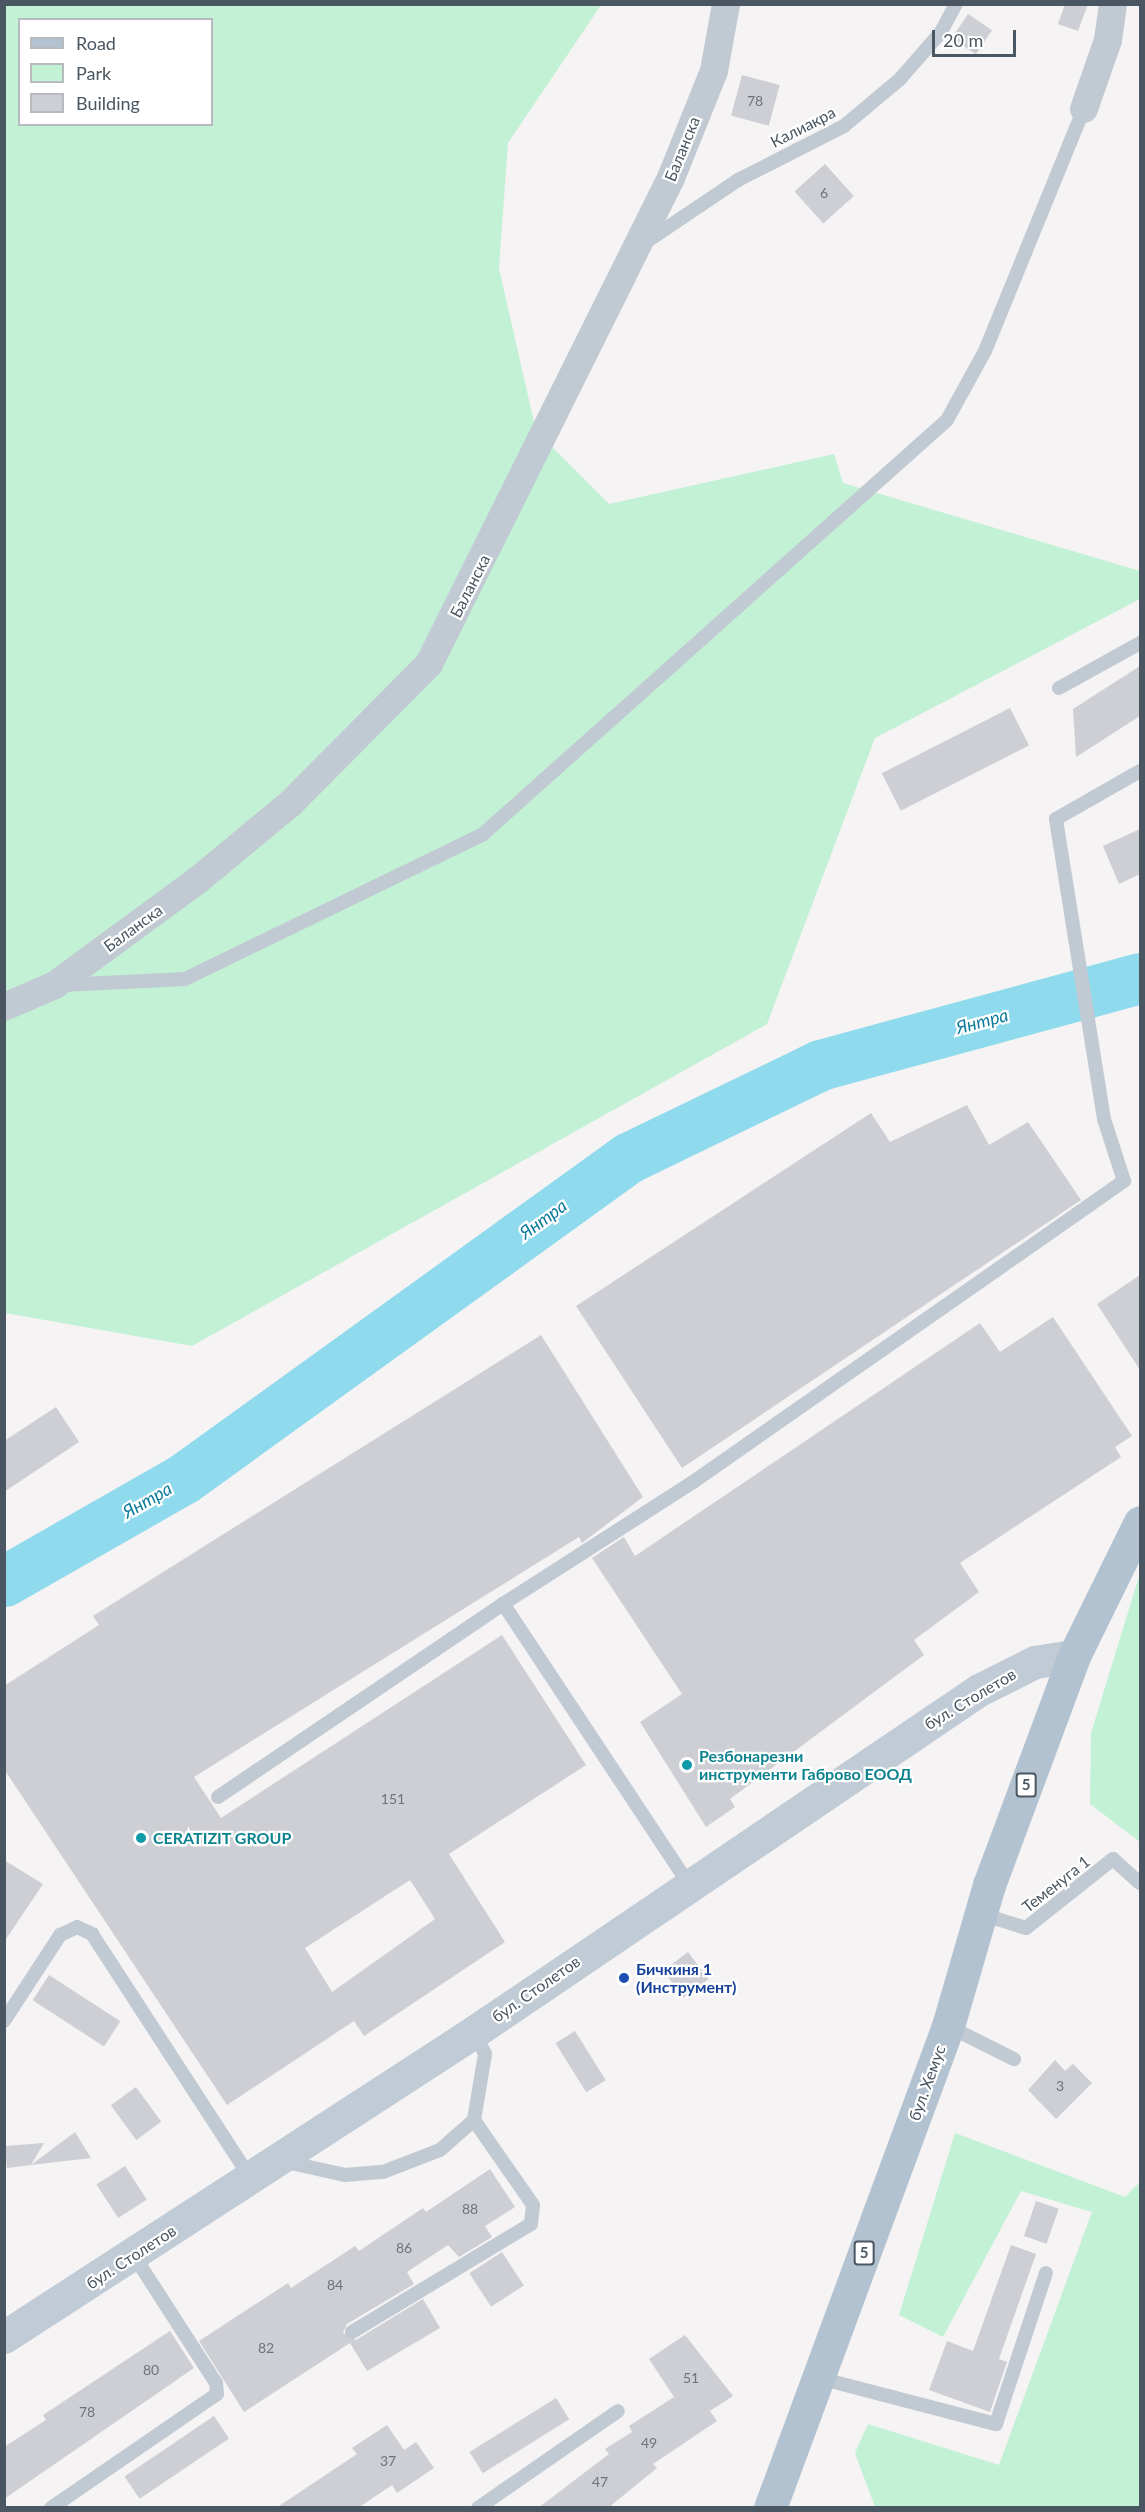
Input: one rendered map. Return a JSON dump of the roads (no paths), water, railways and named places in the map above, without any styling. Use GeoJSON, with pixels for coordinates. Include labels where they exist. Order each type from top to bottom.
{"type":"FeatureCollection","features":[{"type":"Feature","properties":{"kind":"main road","name":"5"},"geometry":{"type":"LineString","coordinates":[[1074,1656],[1135,1539]]}},
{"type":"Feature","properties":{"kind":"main road","name":"бул. Столетов"},"geometry":{"type":"LineString","coordinates":[[4,2337],[134,2256],[474,2032],[688,1883],[979,1689],[1035,1662],[1074,1656]]}},
{"type":"Feature","properties":{"kind":"main road","name":"бул. Хемус"},"geometry":{"type":"LineString","coordinates":[[781,2499],[819,2378],[948,2026],[981,1914],[1074,1656]]}},
{"type":"Feature","properties":{"kind":"street","name":"Баланска"},"geometry":{"type":"LineString","coordinates":[[4,1007],[55,985],[198,880],[291,803],[429,664],[637,248],[714,71],[726,4]]}},
{"type":"Feature","properties":{"kind":"street"},"geometry":{"type":"LineString","coordinates":[[1084,109],[1108,40],[1113,4]]}},
{"type":"Feature","properties":{"kind":"lane","name":"Калиакра"},"geometry":{"type":"LineString","coordinates":[[637,248],[738,180],[844,126],[900,79],[941,32],[956,4]]}},
{"type":"Feature","properties":{"kind":"lane"},"geometry":{"type":"LineString","coordinates":[[55,985],[185,979],[482,835],[947,420],[985,351],[1084,109]]}},
{"type":"Feature","properties":{"kind":"lane"},"geometry":{"type":"LineString","coordinates":[[1059,688],[1140,643]]}},
{"type":"Feature","properties":{"kind":"lane"},"geometry":{"type":"LineString","coordinates":[[218,1797],[503,1604],[693,1482],[1124,1181],[1104,1119],[1056,819],[1140,771]]}},
{"type":"Feature","properties":{"kind":"lane"},"geometry":{"type":"LineString","coordinates":[[503,1604],[688,1883]]}},
{"type":"Feature","properties":{"kind":"lane","name":"Теменуга 1"},"geometry":{"type":"LineString","coordinates":[[981,1914],[1026,1928],[1113,1859],[1140,1883]]}},
{"type":"Feature","properties":{"kind":"lane"},"geometry":{"type":"LineString","coordinates":[[4,2021],[60,1935],[77,1927],[92,1934],[252,2179]]}},
{"type":"Feature","properties":{"kind":"lane"},"geometry":{"type":"LineString","coordinates":[[948,2026],[1014,2060]]}},
{"type":"Feature","properties":{"kind":"lane"},"geometry":{"type":"LineString","coordinates":[[280,2160],[345,2175],[383,2172],[440,2150],[474,2120],[485,2054],[474,2032]]}},
{"type":"Feature","properties":{"kind":"lane"},"geometry":{"type":"LineString","coordinates":[[352,2331],[531,2224],[533,2205],[474,2120]]}},
{"type":"Feature","properties":{"kind":"lane"},"geometry":{"type":"LineString","coordinates":[[51,2508],[217,2394],[216,2383],[134,2256]]}},
{"type":"Feature","properties":{"kind":"lane"},"geometry":{"type":"LineString","coordinates":[[819,2378],[996,2424],[1046,2273]]}},
{"type":"Feature","properties":{"kind":"lane"},"geometry":{"type":"LineString","coordinates":[[478,2508],[618,2411]]}},
{"type":"Feature","properties":{"kind":"waterway","name":"Янтра"},"geometry":{"type":"LineString","coordinates":[[4,1581],[183,1479],[628,1158],[820,1065],[1140,978]]}},
{"type":"Feature","properties":{"kind":"place","name":"Резбонарезни инструменти Габрово ЕООД"},"geometry":{"type":"Point","coordinates":[687,1765]}},
{"type":"Feature","properties":{"kind":"place","name":"CERATIZIT GROUP"},"geometry":{"type":"Point","coordinates":[141,1838]}},
{"type":"Feature","properties":{"kind":"place","name":"Бичкиня 1 (Инструмент)"},"geometry":{"type":"Point","coordinates":[624,1978]}}]}
